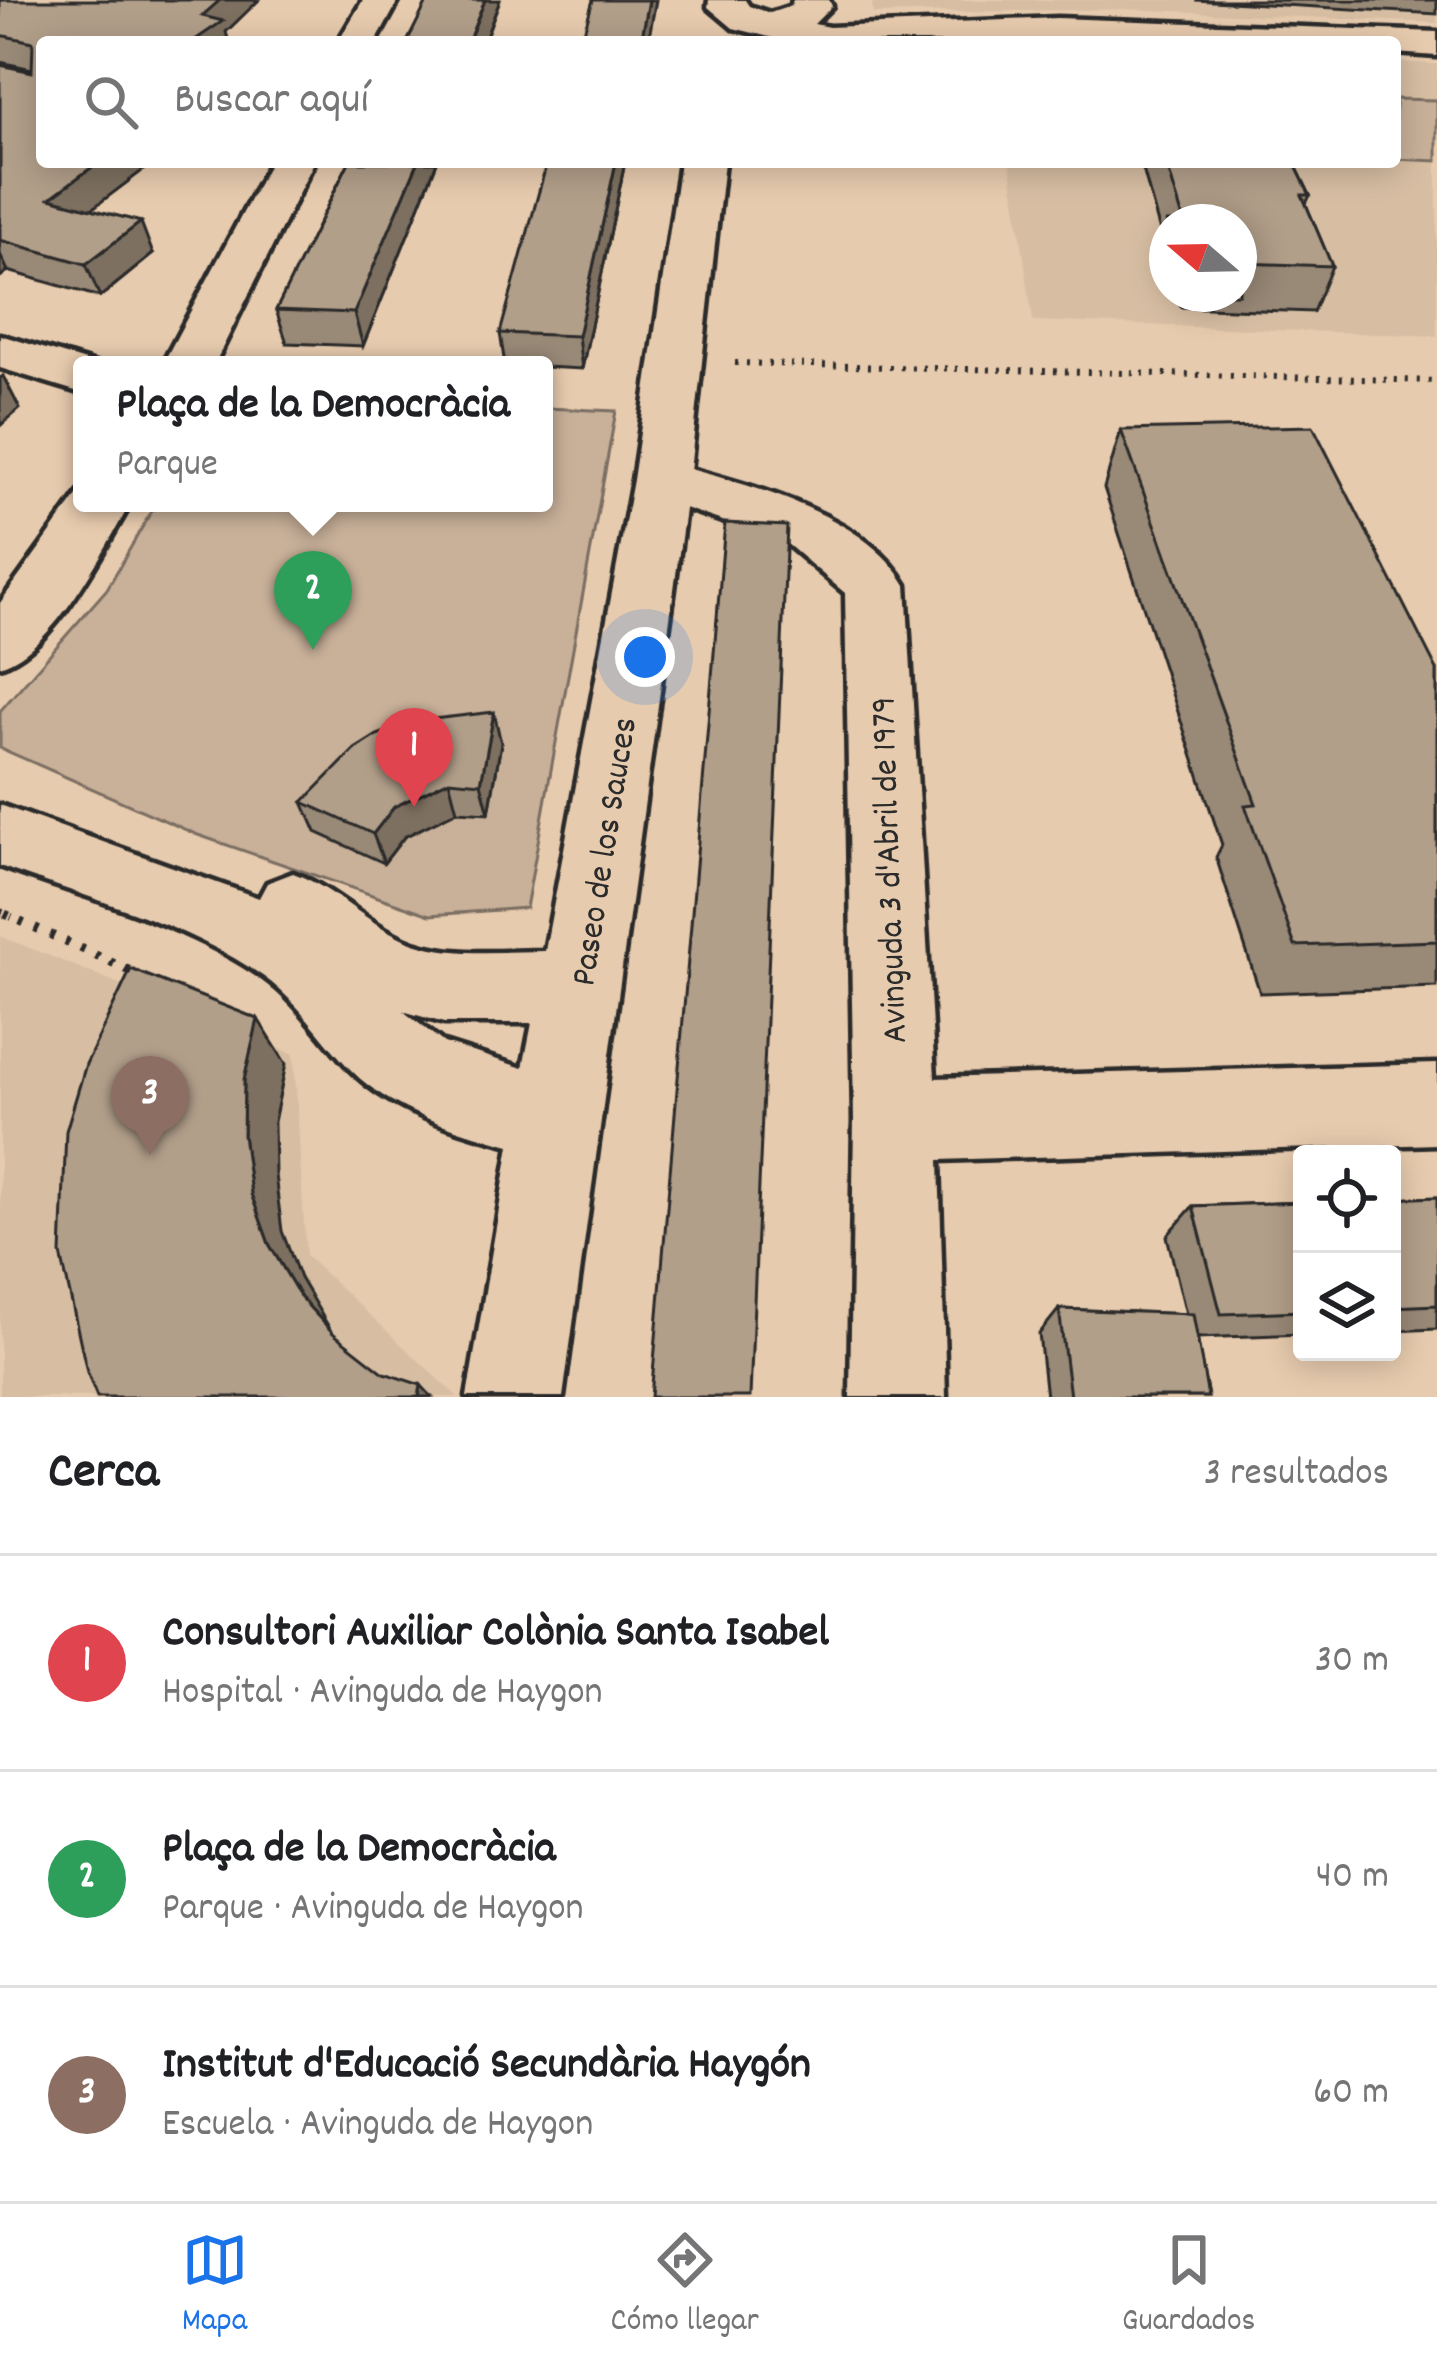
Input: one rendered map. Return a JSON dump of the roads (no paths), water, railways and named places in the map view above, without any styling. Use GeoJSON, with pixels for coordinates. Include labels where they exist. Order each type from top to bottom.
{"type":"FeatureCollection","features":[{"type":"Feature","properties":{"kind":"street"},"geometry":{"type":"LineString","coordinates":[[360,36],[381,0]]}},
{"type":"Feature","properties":{"kind":"street"},"geometry":{"type":"LineString","coordinates":[[778,25],[1172,28],[1304,36]]}},
{"type":"Feature","properties":{"kind":"street"},"geometry":{"type":"LineString","coordinates":[[1401,42],[1437,44]]}},
{"type":"Feature","properties":{"kind":"street"},"geometry":{"type":"LineString","coordinates":[[193,356],[289,168]]}},
{"type":"Feature","properties":{"kind":"street","name":"Paseo de los Sauces"},"geometry":{"type":"LineString","coordinates":[[515,1397],[556,1117],[662,480],[701,168]]}},
{"type":"Feature","properties":{"kind":"street"},"geometry":{"type":"LineString","coordinates":[[0,351],[73,374]]}},
{"type":"Feature","properties":{"kind":"street","name":"Avinguda 3 d'Abril de 1979"},"geometry":{"type":"LineString","coordinates":[[662,480],[807,529],[875,585],[896,1120],[898,1397]]}},
{"type":"Feature","properties":{"kind":"street"},"geometry":{"type":"LineString","coordinates":[[0,642],[29,613],[96,512]]}},
{"type":"Feature","properties":{"kind":"street"},"geometry":{"type":"LineString","coordinates":[[0,798],[179,854],[298,908],[390,972],[444,987],[579,988]]}},
{"type":"Feature","properties":{"kind":"street"},"geometry":{"type":"LineString","coordinates":[[0,836],[163,894],[277,944],[328,982],[401,1063],[476,1094],[556,1117]]}},
{"type":"Feature","properties":{"kind":"street"},"geometry":{"type":"LineString","coordinates":[[896,1120],[1437,1104]]}},
{"type":"Feature","properties":{"kind":"place","name":"Plaça de la Democràcia"},"geometry":{"type":"Point","coordinates":[313,650]}},
{"type":"Feature","properties":{"kind":"place","name":"Consultori Auxiliar Colònia Santa Isabel"},"geometry":{"type":"Point","coordinates":[414,807]}},
{"type":"Feature","properties":{"kind":"place","name":"Institut d'Educació Secundària Haygón"},"geometry":{"type":"Point","coordinates":[150,1155]}}]}
